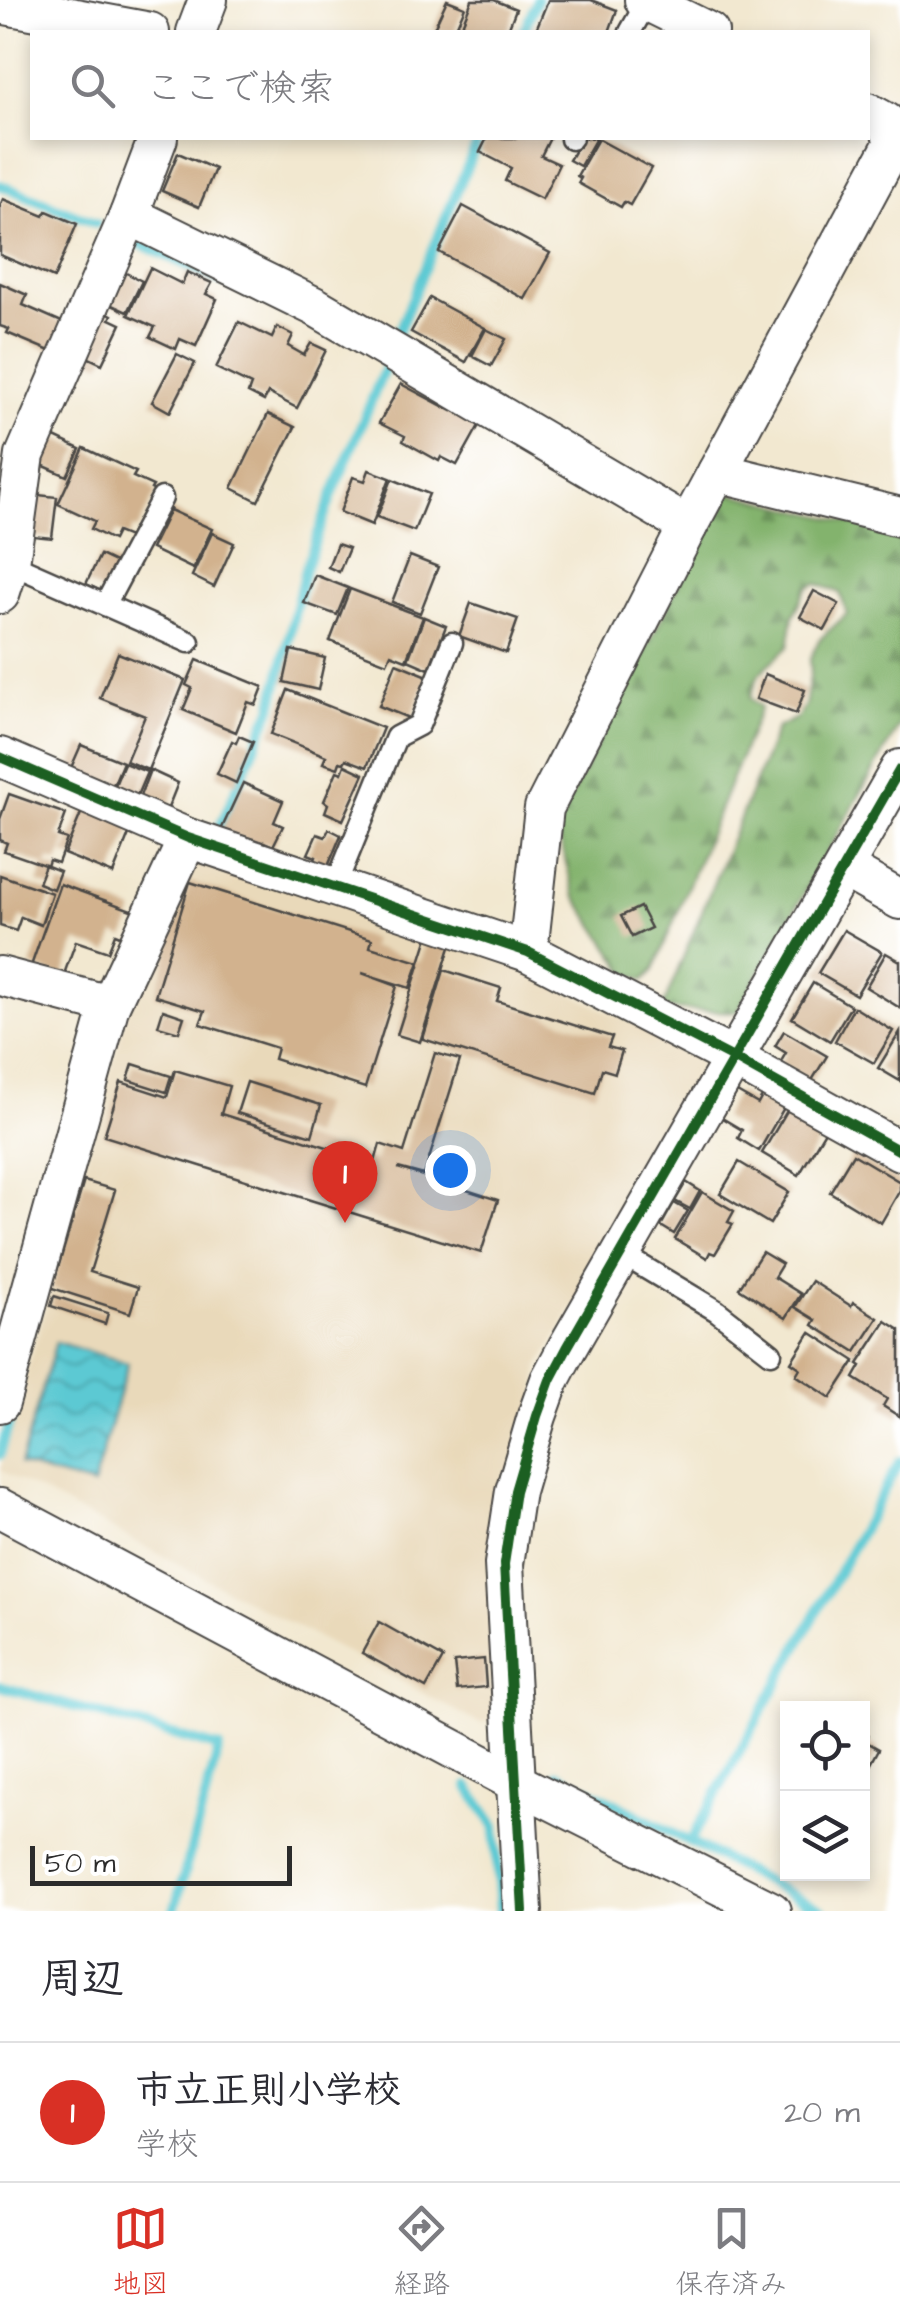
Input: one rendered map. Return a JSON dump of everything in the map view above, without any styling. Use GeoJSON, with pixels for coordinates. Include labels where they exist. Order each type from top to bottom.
{"type":"FeatureCollection","features":[{"type":"Feature","properties":{"kind":"street"},"geometry":{"type":"LineString","coordinates":[[197,30],[208,0]]}},
{"type":"Feature","properties":{"kind":"street"},"geometry":{"type":"LineString","coordinates":[[0,4],[139,30]]}},
{"type":"Feature","properties":{"kind":"street"},"geometry":{"type":"LineString","coordinates":[[640,11],[702,30]]}},
{"type":"Feature","properties":{"kind":"street"},"geometry":{"type":"LineString","coordinates":[[528,952],[544,808],[688,526],[895,141],[886,122],[870,113]]}},
{"type":"Feature","properties":{"kind":"street"},"geometry":{"type":"LineString","coordinates":[[5,578],[13,451],[129,215],[157,140]]}},
{"type":"Feature","properties":{"kind":"street"},"geometry":{"type":"LineString","coordinates":[[129,215],[316,308],[688,526]]}},
{"type":"Feature","properties":{"kind":"street"},"geometry":{"type":"LineString","coordinates":[[718,472],[900,517]]}},
{"type":"Feature","properties":{"kind":"street"},"geometry":{"type":"LineString","coordinates":[[0,757],[188,838],[528,952],[900,1151]]}},
{"type":"Feature","properties":{"kind":"street"},"geometry":{"type":"LineString","coordinates":[[523,1911],[504,1564],[515,1491],[537,1416],[550,1380],[900,770]]}},
{"type":"Feature","properties":{"kind":"street"},"geometry":{"type":"LineString","coordinates":[[0,1403],[110,1006],[188,838]]}},
{"type":"Feature","properties":{"kind":"street"},"geometry":{"type":"LineString","coordinates":[[844,868],[900,900]]}},
{"type":"Feature","properties":{"kind":"street"},"geometry":{"type":"LineString","coordinates":[[0,976],[110,1006]]}},
{"type":"Feature","properties":{"kind":"street"},"geometry":{"type":"LineString","coordinates":[[0,1508],[515,1782],[771,1911]]}},
{"type":"Feature","properties":{"kind":"lane"},"geometry":{"type":"LineString","coordinates":[[105,606],[162,498]]}},
{"type":"Feature","properties":{"kind":"lane"},"geometry":{"type":"LineString","coordinates":[[5,578],[105,606],[189,642]]}},
{"type":"Feature","properties":{"kind":"lane"},"geometry":{"type":"LineString","coordinates":[[335,888],[396,737],[419,724],[452,643]]}},
{"type":"Feature","properties":{"kind":"lane"},"geometry":{"type":"LineString","coordinates":[[622,1254],[717,1311],[771,1354]]}},
{"type":"Feature","properties":{"kind":"shaded area"},"geometry":{"type":"Polygon","coordinates":[[[195,859],[463,941],[698,1055],[704,1078],[539,1367],[500,1715],[481,1724],[0,1470],[127,1013],[195,859]]]}},
{"type":"Feature","properties":{"kind":"green space"},"geometry":{"type":"Polygon","coordinates":[[[730,493],[900,535],[900,724],[737,1012],[662,1009],[777,728],[798,717],[805,706],[810,659],[819,640],[847,614],[840,593],[816,583],[807,588],[793,616],[788,647],[759,674],[750,698],[761,707],[654,970],[644,980],[627,974],[575,896],[556,826],[720,503],[730,493]]]}},
{"type":"Feature","properties":{"kind":"water"},"geometry":{"type":"Polygon","coordinates":[[[56,1342],[128,1363],[93,1486],[20,1465],[56,1342]]]}},
{"type":"Feature","properties":{"kind":"building"},"geometry":{"type":"Polygon","coordinates":[[[447,0],[465,7],[455,30],[434,28],[447,0]]]}},
{"type":"Feature","properties":{"kind":"building"},"geometry":{"type":"Polygon","coordinates":[[[472,0],[494,0],[516,9],[508,30],[460,30],[472,0]]]}},
{"type":"Feature","properties":{"kind":"building"},"geometry":{"type":"Polygon","coordinates":[[[548,0],[591,0],[617,10],[610,30],[536,30],[548,0]]]}},
{"type":"Feature","properties":{"kind":"building"},"geometry":{"type":"Polygon","coordinates":[[[486,140],[549,140],[541,156],[559,164],[542,199],[505,181],[511,168],[480,152],[486,140]]]}},
{"type":"Feature","properties":{"kind":"building"},"geometry":{"type":"Polygon","coordinates":[[[581,140],[595,140],[580,166],[569,160],[581,140]]]}},
{"type":"Feature","properties":{"kind":"building"},"geometry":{"type":"Polygon","coordinates":[[[597,140],[651,168],[630,205],[624,202],[621,207],[578,183],[581,178],[577,176],[597,140]]]}},
{"type":"Feature","properties":{"kind":"building"},"geometry":{"type":"Polygon","coordinates":[[[178,153],[215,169],[199,207],[162,191],[178,153]]]}},
{"type":"Feature","properties":{"kind":"building"},"geometry":{"type":"Polygon","coordinates":[[[3,199],[77,224],[54,278],[0,255],[3,199]]]}},
{"type":"Feature","properties":{"kind":"building"},"geometry":{"type":"Polygon","coordinates":[[[463,206],[550,253],[525,299],[439,252],[463,206]]]}},
{"type":"Feature","properties":{"kind":"building"},"geometry":{"type":"Polygon","coordinates":[[[150,268],[182,284],[187,272],[212,283],[206,294],[217,299],[196,346],[180,339],[176,349],[150,337],[155,327],[128,315],[150,268]]]}},
{"type":"Feature","properties":{"kind":"building"},"geometry":{"type":"Polygon","coordinates":[[[118,269],[142,281],[127,312],[103,301],[118,269]]]}},
{"type":"Feature","properties":{"kind":"building"},"geometry":{"type":"Polygon","coordinates":[[[0,283],[27,295],[23,305],[64,323],[52,352],[7,333],[9,329],[0,326],[0,283]]]}},
{"type":"Feature","properties":{"kind":"building"},"geometry":{"type":"Polygon","coordinates":[[[430,298],[485,328],[466,362],[411,332],[430,298]]]}},
{"type":"Feature","properties":{"kind":"building"},"geometry":{"type":"Polygon","coordinates":[[[99,308],[121,324],[102,364],[78,353],[99,308]]]}},
{"type":"Feature","properties":{"kind":"building"},"geometry":{"type":"Polygon","coordinates":[[[239,322],[272,338],[277,327],[293,335],[288,346],[304,355],[311,343],[326,350],[297,408],[268,393],[264,401],[248,393],[251,385],[216,368],[239,322]]]}},
{"type":"Feature","properties":{"kind":"building"},"geometry":{"type":"Polygon","coordinates":[[[486,329],[506,339],[491,366],[472,356],[486,329]]]}},
{"type":"Feature","properties":{"kind":"building"},"geometry":{"type":"Polygon","coordinates":[[[177,354],[195,363],[170,412],[152,402],[177,354]]]}},
{"type":"Feature","properties":{"kind":"building"},"geometry":{"type":"Polygon","coordinates":[[[401,384],[452,411],[455,405],[482,420],[457,465],[441,457],[439,461],[379,423],[401,384]]]}},
{"type":"Feature","properties":{"kind":"building"},"geometry":{"type":"Polygon","coordinates":[[[268,414],[295,427],[258,501],[232,488],[268,414]]]}},
{"type":"Feature","properties":{"kind":"building"},"geometry":{"type":"Polygon","coordinates":[[[48,434],[80,449],[67,476],[35,462],[48,434]]]}},
{"type":"Feature","properties":{"kind":"building"},"geometry":{"type":"Polygon","coordinates":[[[84,448],[136,472],[133,477],[153,486],[151,489],[156,492],[137,530],[133,528],[129,537],[117,532],[113,540],[91,529],[95,521],[58,504],[84,448]]]}},
{"type":"Feature","properties":{"kind":"building"},"geometry":{"type":"Polygon","coordinates":[[[369,470],[390,478],[372,525],[340,512],[353,477],[365,481],[369,470]]]}},
{"type":"Feature","properties":{"kind":"building"},"geometry":{"type":"Polygon","coordinates":[[[392,479],[429,494],[414,531],[377,517],[392,479]]]}},
{"type":"Feature","properties":{"kind":"building"},"geometry":{"type":"Polygon","coordinates":[[[29,494],[57,497],[52,538],[23,535],[29,494]]]}},
{"type":"Feature","properties":{"kind":"building"},"geometry":{"type":"Polygon","coordinates":[[[170,510],[212,529],[193,569],[151,549],[170,510]]]}},
{"type":"Feature","properties":{"kind":"building"},"geometry":{"type":"Polygon","coordinates":[[[212,533],[234,543],[214,587],[192,576],[212,533]]]}},
{"type":"Feature","properties":{"kind":"building"},"geometry":{"type":"Polygon","coordinates":[[[337,544],[349,548],[339,572],[328,567],[337,544]]]}},
{"type":"Feature","properties":{"kind":"building"},"geometry":{"type":"Polygon","coordinates":[[[100,555],[119,564],[105,593],[86,584],[100,555]]]}},
{"type":"Feature","properties":{"kind":"building"},"geometry":{"type":"Polygon","coordinates":[[[410,556],[438,567],[420,613],[392,602],[410,556]]]}},
{"type":"Feature","properties":{"kind":"building"},"geometry":{"type":"Polygon","coordinates":[[[315,575],[348,588],[337,615],[304,603],[315,575]]]}},
{"type":"Feature","properties":{"kind":"building"},"geometry":{"type":"Polygon","coordinates":[[[350,589],[423,617],[406,660],[391,654],[387,663],[330,641],[350,589]]]}},
{"type":"Feature","properties":{"kind":"building"},"geometry":{"type":"Polygon","coordinates":[[[814,591],[839,604],[825,630],[800,617],[814,591]]]}},
{"type":"Feature","properties":{"kind":"building"},"geometry":{"type":"Polygon","coordinates":[[[471,603],[518,619],[506,653],[459,636],[471,603]]]}},
{"type":"Feature","properties":{"kind":"building"},"geometry":{"type":"Polygon","coordinates":[[[424,617],[446,626],[429,669],[408,660],[424,617]]]}},
{"type":"Feature","properties":{"kind":"building"},"geometry":{"type":"Polygon","coordinates":[[[291,650],[325,658],[318,690],[284,682],[291,650]]]}},
{"type":"Feature","properties":{"kind":"building"},"geometry":{"type":"Polygon","coordinates":[[[118,653],[185,680],[148,770],[126,761],[145,716],[100,698],[118,653]]]}},
{"type":"Feature","properties":{"kind":"building"},"geometry":{"type":"Polygon","coordinates":[[[197,660],[263,687],[256,705],[248,702],[236,732],[183,710],[192,688],[186,685],[197,660]]]}},
{"type":"Feature","properties":{"kind":"building"},"geometry":{"type":"Polygon","coordinates":[[[396,663],[428,676],[411,719],[379,706],[396,663]]]}},
{"type":"Feature","properties":{"kind":"building"},"geometry":{"type":"Polygon","coordinates":[[[765,674],[805,690],[796,714],[756,699],[765,674]]]}},
{"type":"Feature","properties":{"kind":"building"},"geometry":{"type":"Polygon","coordinates":[[[288,690],[383,728],[367,767],[346,759],[338,768],[323,763],[326,756],[271,734],[288,690]]]}},
{"type":"Feature","properties":{"kind":"building"},"geometry":{"type":"Polygon","coordinates":[[[239,736],[253,742],[236,783],[217,774],[232,741],[236,743],[239,736]]]}},
{"type":"Feature","properties":{"kind":"building"},"geometry":{"type":"Polygon","coordinates":[[[81,745],[123,762],[109,795],[67,777],[81,745]]]}},
{"type":"Feature","properties":{"kind":"building"},"geometry":{"type":"Polygon","coordinates":[[[124,763],[147,772],[133,805],[111,795],[124,763]]]}},
{"type":"Feature","properties":{"kind":"building"},"geometry":{"type":"Polygon","coordinates":[[[345,765],[364,774],[343,820],[325,812],[328,804],[324,801],[337,771],[342,773],[345,765]]]}},
{"type":"Feature","properties":{"kind":"building"},"geometry":{"type":"Polygon","coordinates":[[[150,770],[178,783],[166,813],[138,801],[150,770]]]}},
{"type":"Feature","properties":{"kind":"building"},"geometry":{"type":"Polygon","coordinates":[[[243,783],[283,801],[274,822],[283,826],[273,846],[264,842],[262,848],[221,830],[243,783]]]}},
{"type":"Feature","properties":{"kind":"building"},"geometry":{"type":"Polygon","coordinates":[[[9,794],[66,814],[58,836],[67,839],[58,863],[49,860],[47,866],[4,851],[7,843],[0,840],[0,819],[9,794]]]}},
{"type":"Feature","properties":{"kind":"building"},"geometry":{"type":"Polygon","coordinates":[[[85,804],[133,824],[113,874],[64,854],[85,804]]]}},
{"type":"Feature","properties":{"kind":"building"},"geometry":{"type":"Polygon","coordinates":[[[329,829],[341,835],[326,871],[313,865],[316,857],[308,854],[317,834],[325,837],[329,829]]]}},
{"type":"Feature","properties":{"kind":"building"},"geometry":{"type":"Polygon","coordinates":[[[45,865],[60,871],[53,889],[38,883],[45,865]]]}},
{"type":"Feature","properties":{"kind":"building"},"geometry":{"type":"Polygon","coordinates":[[[0,875],[52,893],[41,925],[21,917],[16,931],[0,926],[0,875]]]}},
{"type":"Feature","properties":{"kind":"building"},"geometry":{"type":"Polygon","coordinates":[[[190,882],[372,939],[370,947],[419,962],[410,988],[362,973],[397,986],[365,1088],[274,1059],[277,1048],[200,1024],[205,1011],[155,996],[190,882]]]}},
{"type":"Feature","properties":{"kind":"building"},"geometry":{"type":"Polygon","coordinates":[[[60,884],[134,911],[125,938],[115,934],[108,952],[76,941],[63,977],[31,966],[60,884]]]}},
{"type":"Feature","properties":{"kind":"building"},"geometry":{"type":"Polygon","coordinates":[[[640,907],[651,928],[632,937],[621,916],[640,907]]]}},
{"type":"Feature","properties":{"kind":"building"},"geometry":{"type":"Polygon","coordinates":[[[844,930],[882,952],[856,995],[818,973],[844,930]]]}},
{"type":"Feature","properties":{"kind":"building"},"geometry":{"type":"Polygon","coordinates":[[[428,937],[451,944],[420,1042],[397,1035],[428,937]]]}},
{"type":"Feature","properties":{"kind":"building"},"geometry":{"type":"Polygon","coordinates":[[[886,953],[900,961],[900,1008],[866,987],[886,953]]]}},
{"type":"Feature","properties":{"kind":"building"},"geometry":{"type":"Polygon","coordinates":[[[444,970],[501,988],[497,1001],[612,1037],[608,1047],[622,1051],[615,1073],[602,1069],[595,1093],[423,1039],[444,970]]]}},
{"type":"Feature","properties":{"kind":"building"},"geometry":{"type":"Polygon","coordinates":[[[813,983],[851,1006],[830,1041],[792,1018],[813,983]]]}},
{"type":"Feature","properties":{"kind":"building"},"geometry":{"type":"Polygon","coordinates":[[[854,1007],[893,1031],[874,1063],[835,1041],[854,1007]]]}},
{"type":"Feature","properties":{"kind":"building"},"geometry":{"type":"Polygon","coordinates":[[[163,1010],[184,1017],[179,1032],[158,1026],[163,1010]]]}},
{"type":"Feature","properties":{"kind":"building"},"geometry":{"type":"Polygon","coordinates":[[[784,1031],[827,1056],[811,1082],[780,1063],[786,1053],[775,1046],[784,1031]]]}},
{"type":"Feature","properties":{"kind":"building"},"geometry":{"type":"Polygon","coordinates":[[[900,1032],[900,1081],[878,1068],[900,1032]]]}},
{"type":"Feature","properties":{"kind":"building"},"geometry":{"type":"Polygon","coordinates":[[[435,1053],[460,1060],[424,1175],[398,1168],[498,1200],[481,1253],[104,1136],[121,1082],[167,1097],[175,1070],[229,1086],[221,1114],[375,1162],[380,1144],[404,1152],[435,1053]]]}},
{"type":"Feature","properties":{"kind":"building"},"geometry":{"type":"Polygon","coordinates":[[[133,1064],[171,1076],[166,1092],[128,1080],[133,1064]]]}},
{"type":"Feature","properties":{"kind":"building"},"geometry":{"type":"Polygon","coordinates":[[[247,1082],[321,1105],[312,1136],[237,1113],[247,1082]]]}},
{"type":"Feature","properties":{"kind":"building"},"geometry":{"type":"Polygon","coordinates":[[[737,1092],[758,1104],[764,1093],[785,1106],[759,1151],[738,1138],[742,1130],[722,1118],[737,1092]]]}},
{"type":"Feature","properties":{"kind":"building"},"geometry":{"type":"Polygon","coordinates":[[[791,1104],[828,1126],[799,1175],[762,1153],[791,1104]]]}},
{"type":"Feature","properties":{"kind":"building"},"geometry":{"type":"Polygon","coordinates":[[[853,1154],[900,1182],[900,1190],[881,1223],[830,1192],[853,1154]]]}},
{"type":"Feature","properties":{"kind":"building"},"geometry":{"type":"Polygon","coordinates":[[[739,1162],[789,1192],[770,1224],[720,1194],[739,1162]]]}},
{"type":"Feature","properties":{"kind":"building"},"geometry":{"type":"Polygon","coordinates":[[[84,1181],[115,1190],[90,1272],[138,1287],[130,1313],[52,1288],[84,1181]]]}},
{"type":"Feature","properties":{"kind":"building"},"geometry":{"type":"Polygon","coordinates":[[[686,1182],[700,1191],[690,1209],[675,1201],[686,1182]]]}},
{"type":"Feature","properties":{"kind":"building"},"geometry":{"type":"Polygon","coordinates":[[[702,1192],[734,1211],[728,1222],[733,1224],[715,1254],[710,1252],[707,1258],[675,1239],[702,1192]]]}},
{"type":"Feature","properties":{"kind":"building"},"geometry":{"type":"Polygon","coordinates":[[[674,1203],[688,1211],[674,1234],[661,1226],[674,1203]]]}},
{"type":"Feature","properties":{"kind":"building"},"geometry":{"type":"Polygon","coordinates":[[[762,1252],[782,1264],[774,1277],[801,1294],[786,1318],[739,1288],[762,1252]]]}},
{"type":"Feature","properties":{"kind":"building"},"geometry":{"type":"Polygon","coordinates":[[[812,1281],[878,1318],[856,1352],[813,1325],[816,1320],[795,1307],[812,1281]]]}},
{"type":"Feature","properties":{"kind":"building"},"geometry":{"type":"Polygon","coordinates":[[[54,1296],[108,1313],[105,1324],[51,1306],[54,1296]]]}},
{"type":"Feature","properties":{"kind":"building"},"geometry":{"type":"Polygon","coordinates":[[[886,1321],[900,1330],[900,1417],[883,1406],[887,1399],[854,1378],[861,1366],[858,1364],[886,1321]]]}},
{"type":"Feature","properties":{"kind":"building"},"geometry":{"type":"Polygon","coordinates":[[[810,1332],[855,1361],[831,1398],[796,1375],[800,1368],[791,1362],[810,1332]]]}},
{"type":"Feature","properties":{"kind":"building"},"geometry":{"type":"Polygon","coordinates":[[[379,1622],[443,1658],[426,1688],[362,1653],[379,1622]]]}},
{"type":"Feature","properties":{"kind":"building"},"geometry":{"type":"Polygon","coordinates":[[[484,1659],[486,1687],[457,1690],[454,1662],[484,1659]]]}},
{"type":"Feature","properties":{"kind":"building"},"geometry":{"type":"Polygon","coordinates":[[[870,1744],[879,1749],[870,1766],[870,1744]]]}},
{"type":"Feature","properties":{"kind":"waterway"},"geometry":{"type":"LineString","coordinates":[[524,30],[537,0]]}},
{"type":"Feature","properties":{"kind":"waterway"},"geometry":{"type":"LineString","coordinates":[[394,342],[478,140]]}},
{"type":"Feature","properties":{"kind":"waterway"},"geometry":{"type":"LineString","coordinates":[[0,185],[96,223]]}},
{"type":"Feature","properties":{"kind":"waterway"},"geometry":{"type":"LineString","coordinates":[[138,243],[223,282]]}},
{"type":"Feature","properties":{"kind":"waterway"},"geometry":{"type":"LineString","coordinates":[[217,833],[272,708],[305,569],[387,363]]}},
{"type":"Feature","properties":{"kind":"waterway"},"geometry":{"type":"LineString","coordinates":[[0,1455],[14,1406]]}},
{"type":"Feature","properties":{"kind":"waterway"},"geometry":{"type":"LineString","coordinates":[[690,1842],[900,1461]]}},
{"type":"Feature","properties":{"kind":"waterway"},"geometry":{"type":"LineString","coordinates":[[0,1686],[219,1748],[174,1911]]}},
{"type":"Feature","properties":{"kind":"waterway"},"geometry":{"type":"LineString","coordinates":[[558,1774],[823,1911]]}},
{"type":"Feature","properties":{"kind":"waterway"},"geometry":{"type":"LineString","coordinates":[[468,1786],[495,1826],[500,1911]]}},
{"type":"Feature","properties":{"kind":"cycle path"},"geometry":{"type":"LineString","coordinates":[[0,757],[188,838],[528,952],[735,1059],[900,1151]]}},
{"type":"Feature","properties":{"kind":"cycle path"},"geometry":{"type":"LineString","coordinates":[[523,1911],[504,1564],[515,1491],[537,1416],[567,1348],[900,769]]}},
{"type":"Feature","properties":{"kind":"place","name":"市立正則小学校"},"geometry":{"type":"Point","coordinates":[345,1223]}}]}
